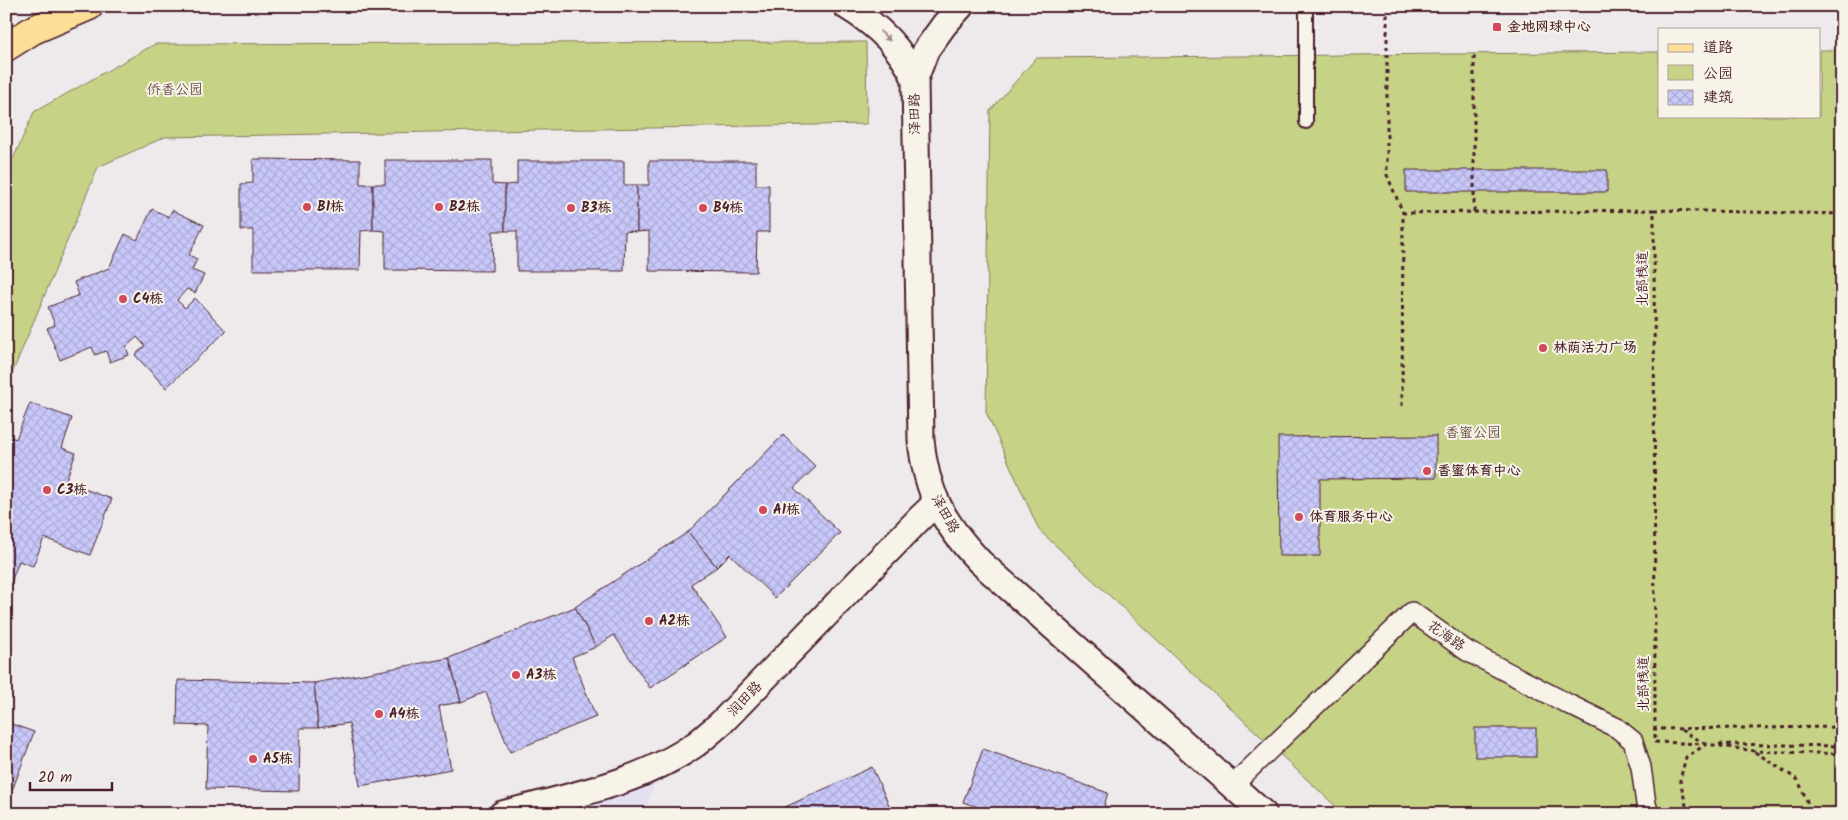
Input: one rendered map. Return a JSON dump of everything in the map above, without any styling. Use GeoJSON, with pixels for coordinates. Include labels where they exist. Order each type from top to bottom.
{"type":"FeatureCollection","features":[{"type":"Feature","properties":{"kind":"main road"},"geometry":{"type":"LineString","coordinates":[[6,47],[32,30],[89,6]]}},
{"type":"Feature","properties":{"kind":"street","name":"泽田路"},"geometry":{"type":"LineString","coordinates":[[846,6],[864,16],[890,40],[908,63],[915,79]]}},
{"type":"Feature","properties":{"kind":"street","name":"泽田路"},"geometry":{"type":"LineString","coordinates":[[961,6],[926,50],[915,79],[920,440],[923,464],[936,503],[959,539],[980,562],[1264,814]]}},
{"type":"Feature","properties":{"kind":"street","name":"润田路"},"geometry":{"type":"LineString","coordinates":[[502,814],[612,785],[674,758],[697,743],[722,722],[936,503]]}},
{"type":"Feature","properties":{"kind":"street","name":"花海路"},"geometry":{"type":"LineString","coordinates":[[1233,785],[1412,612],[1466,651],[1617,728],[1634,741],[1641,767],[1646,804],[1650,814]]}},
{"type":"Feature","properties":{"kind":"lane"},"geometry":{"type":"LineString","coordinates":[[1306,6],[1306,122]]}},
{"type":"Feature","properties":{"kind":"path"},"geometry":{"type":"LineString","coordinates":[[1388,6],[1387,175],[1403,213],[1402,406]]}},
{"type":"Feature","properties":{"kind":"path"},"geometry":{"type":"LineString","coordinates":[[1474,54],[1474,212]]}},
{"type":"Feature","properties":{"kind":"path"},"geometry":{"type":"LineString","coordinates":[[1403,213],[1654,210],[1842,214]]}},
{"type":"Feature","properties":{"kind":"path","name":"北部栈道"},"geometry":{"type":"LineString","coordinates":[[1654,210],[1655,742],[1707,744],[1755,751],[1842,754]]}},
{"type":"Feature","properties":{"kind":"path"},"geometry":{"type":"LineString","coordinates":[[1617,728],[1842,727]]}},
{"type":"Feature","properties":{"kind":"path"},"geometry":{"type":"LineString","coordinates":[[1680,729],[1704,744],[1842,746]]}},
{"type":"Feature","properties":{"kind":"path"},"geometry":{"type":"LineString","coordinates":[[1688,814],[1680,780],[1686,757],[1707,744]]}},
{"type":"Feature","properties":{"kind":"path","name":"北部栈道"},"geometry":{"type":"LineString","coordinates":[[1755,751],[1798,780],[1807,801],[1808,814]]}},
{"type":"Feature","properties":{"kind":"shaded area"},"geometry":{"type":"Polygon","coordinates":[[[656,778],[644,814],[547,814],[656,778]]]}},
{"type":"Feature","properties":{"kind":"green space","name":"侨香公园"},"geometry":{"type":"Polygon","coordinates":[[[866,42],[867,124],[165,137],[98,167],[6,388],[6,175],[34,112],[155,44],[866,42]]]}},
{"type":"Feature","properties":{"kind":"green space","name":"香蜜公园"},"geometry":{"type":"Polygon","coordinates":[[[1820,50],[1842,50],[1842,814],[1344,814],[1039,530],[986,412],[990,111],[1036,58],[1658,52],[1658,118],[1820,118],[1820,50]]]}},
{"type":"Feature","properties":{"kind":"building","name":"B1栋"},"geometry":{"type":"Polygon","coordinates":[[[253,159],[360,160],[360,184],[373,184],[373,230],[361,231],[360,270],[253,270],[253,230],[241,230],[241,184],[253,183],[253,159]]]}},
{"type":"Feature","properties":{"kind":"building","name":"B2栋"},"geometry":{"type":"Polygon","coordinates":[[[385,160],[492,160],[492,184],[505,185],[505,231],[493,231],[492,271],[385,270],[385,231],[373,230],[373,184],[385,184],[385,160]]]}},
{"type":"Feature","properties":{"kind":"building","name":"B3栋"},"geometry":{"type":"Polygon","coordinates":[[[517,161],[624,161],[624,185],[637,185],[637,232],[625,231],[624,271],[517,271],[517,231],[505,231],[505,185],[517,184],[517,161]]]}},
{"type":"Feature","properties":{"kind":"building","name":"B4栋"},"geometry":{"type":"Polygon","coordinates":[[[649,161],[756,161],[756,185],[769,185],[769,232],[757,232],[756,272],[649,271],[649,231],[637,232],[637,185],[649,185],[649,161]]]}},
{"type":"Feature","properties":{"kind":"building"},"geometry":{"type":"Polygon","coordinates":[[[1406,170],[1607,170],[1607,192],[1406,192],[1406,170]]]}},
{"type":"Feature","properties":{"kind":"building","name":"C4栋"},"geometry":{"type":"Polygon","coordinates":[[[152,209],[169,217],[172,210],[204,225],[189,255],[197,259],[192,270],[204,275],[195,293],[187,289],[177,300],[185,308],[195,298],[226,331],[166,388],[135,355],[145,346],[137,337],[126,347],[129,355],[110,362],[106,351],[95,355],[92,347],[60,360],[47,328],[55,325],[48,307],[79,295],[74,282],[109,268],[125,234],[137,240],[152,209]]]}},
{"type":"Feature","properties":{"kind":"building","name":"C3栋"},"geometry":{"type":"Polygon","coordinates":[[[30,403],[72,418],[62,448],[76,453],[65,482],[112,499],[90,555],[44,538],[33,566],[19,561],[8,590],[6,590],[6,435],[16,439],[30,403]]]}},
{"type":"Feature","properties":{"kind":"building","name":"A1栋"},"geometry":{"type":"Polygon","coordinates":[[[783,435],[816,467],[794,488],[840,533],[775,598],[730,554],[717,567],[688,532],[783,435]]]}},
{"type":"Feature","properties":{"kind":"building","name":"体育服务中心"},"geometry":{"type":"Polygon","coordinates":[[[1436,436],[1436,478],[1320,479],[1320,556],[1279,556],[1278,437],[1436,436]]]}},
{"type":"Feature","properties":{"kind":"building","name":"A2栋"},"geometry":{"type":"Polygon","coordinates":[[[688,532],[717,567],[691,584],[727,637],[650,688],[614,635],[596,647],[575,607],[688,532]]]}},
{"type":"Feature","properties":{"kind":"building","name":"A3栋"},"geometry":{"type":"Polygon","coordinates":[[[575,607],[596,647],[572,657],[596,717],[510,752],[486,692],[461,702],[449,658],[575,607]]]}},
{"type":"Feature","properties":{"kind":"building","name":"A4栋"},"geometry":{"type":"Polygon","coordinates":[[[449,658],[461,702],[439,706],[451,769],[360,786],[349,723],[318,728],[314,683],[449,658]]]}},
{"type":"Feature","properties":{"kind":"building","name":"A5栋"},"geometry":{"type":"Polygon","coordinates":[[[178,680],[314,683],[318,728],[300,728],[299,791],[206,789],[208,726],[177,725],[178,680]]]}},
{"type":"Feature","properties":{"kind":"building"},"geometry":{"type":"Polygon","coordinates":[[[6,722],[34,732],[13,788],[6,785],[6,722]]]}},
{"type":"Feature","properties":{"kind":"building"},"geometry":{"type":"Polygon","coordinates":[[[1475,728],[1536,728],[1536,757],[1475,757],[1475,728]]]}},
{"type":"Feature","properties":{"kind":"building"},"geometry":{"type":"Polygon","coordinates":[[[983,749],[1108,793],[1104,805],[1118,814],[990,814],[991,812],[963,802],[983,749]]]}},
{"type":"Feature","properties":{"kind":"building"},"geometry":{"type":"Polygon","coordinates":[[[872,767],[893,814],[770,814],[872,767]]]}},
{"type":"Feature","properties":{"kind":"place","name":"金地网球中心"},"geometry":{"type":"Point","coordinates":[1497,27]}},
{"type":"Feature","properties":{"kind":"place","name":"B1栋"},"geometry":{"type":"Point","coordinates":[307,207]}},
{"type":"Feature","properties":{"kind":"place","name":"B2栋"},"geometry":{"type":"Point","coordinates":[439,207]}},
{"type":"Feature","properties":{"kind":"place","name":"B3栋"},"geometry":{"type":"Point","coordinates":[571,208]}},
{"type":"Feature","properties":{"kind":"place","name":"B4栋"},"geometry":{"type":"Point","coordinates":[703,208]}},
{"type":"Feature","properties":{"kind":"place","name":"C4栋"},"geometry":{"type":"Point","coordinates":[123,299]}},
{"type":"Feature","properties":{"kind":"place","name":"林荫活力广场"},"geometry":{"type":"Point","coordinates":[1543,348]}},
{"type":"Feature","properties":{"kind":"place","name":"香蜜体育中心"},"geometry":{"type":"Point","coordinates":[1427,471]}},
{"type":"Feature","properties":{"kind":"place","name":"C3栋"},"geometry":{"type":"Point","coordinates":[47,490]}},
{"type":"Feature","properties":{"kind":"place","name":"A1栋"},"geometry":{"type":"Point","coordinates":[763,510]}},
{"type":"Feature","properties":{"kind":"place","name":"体育服务中心"},"geometry":{"type":"Point","coordinates":[1299,517]}},
{"type":"Feature","properties":{"kind":"place","name":"A2栋"},"geometry":{"type":"Point","coordinates":[649,621]}},
{"type":"Feature","properties":{"kind":"place","name":"A3栋"},"geometry":{"type":"Point","coordinates":[516,675]}},
{"type":"Feature","properties":{"kind":"place","name":"A4栋"},"geometry":{"type":"Point","coordinates":[379,714]}},
{"type":"Feature","properties":{"kind":"place","name":"A5栋"},"geometry":{"type":"Point","coordinates":[253,759]}}]}
